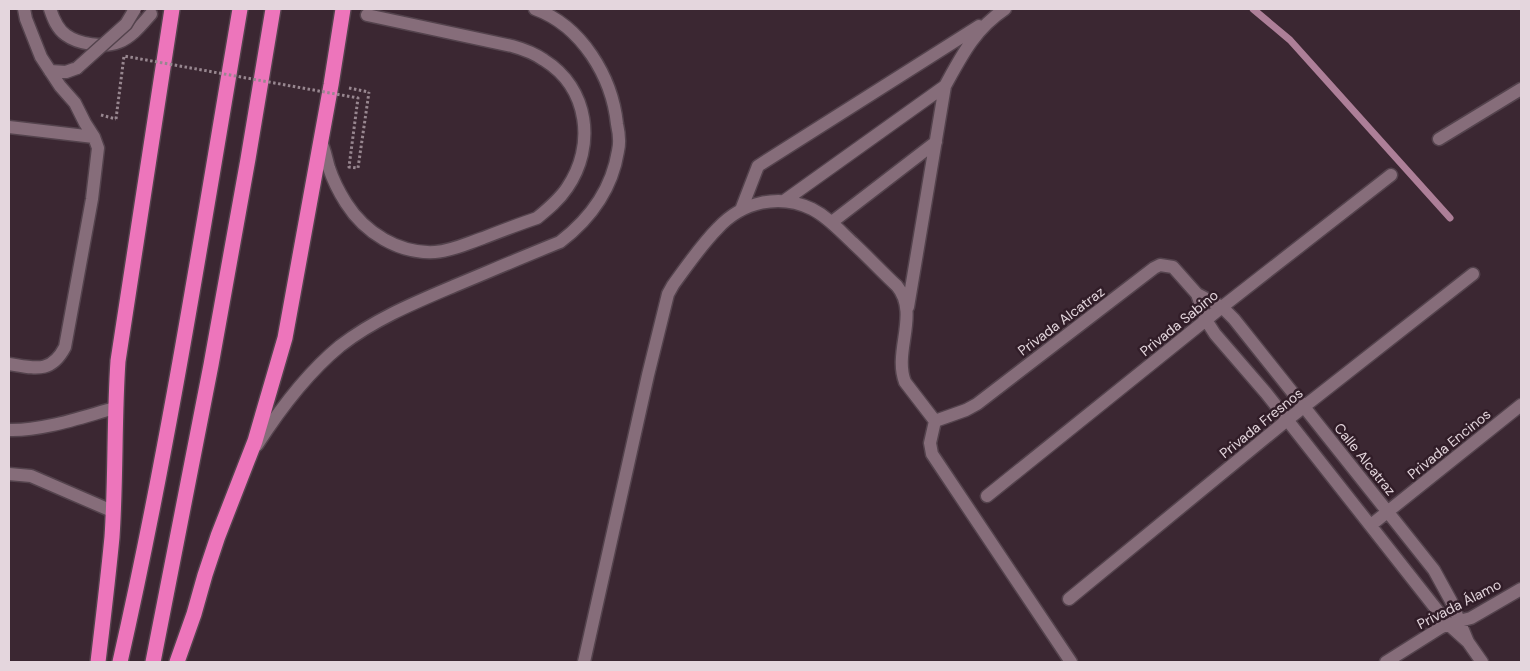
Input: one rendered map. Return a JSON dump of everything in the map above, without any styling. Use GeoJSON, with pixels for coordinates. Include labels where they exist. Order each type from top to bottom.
{"type":"FeatureCollection","features":[{"type":"Feature","properties":{"kind":"highway"},"geometry":{"type":"LineString","coordinates":[[98,662],[112,535],[118,361],[172,9]]}},
{"type":"Feature","properties":{"kind":"highway"},"geometry":{"type":"LineString","coordinates":[[120,662],[146,549],[180,365],[240,9]]}},
{"type":"Feature","properties":{"kind":"highway"},"geometry":{"type":"LineString","coordinates":[[153,662],[213,356],[273,9]]}},
{"type":"Feature","properties":{"kind":"highway"},"geometry":{"type":"LineString","coordinates":[[177,662],[218,536],[265,411],[285,338],[343,9]]}},
{"type":"Feature","properties":{"kind":"street"},"geometry":{"type":"LineString","coordinates":[[9,364],[36,368],[47,366],[54,363],[65,347],[92,199],[98,153],[94,137],[75,103],[50,71],[36,46],[24,9]]}},
{"type":"Feature","properties":{"kind":"street"},"geometry":{"type":"LineString","coordinates":[[50,9],[53,18],[66,35],[85,42],[109,44],[119,42],[141,26],[151,14]]}},
{"type":"Feature","properties":{"kind":"street"},"geometry":{"type":"LineString","coordinates":[[50,71],[66,72],[77,68],[126,24],[135,9]]}},
{"type":"Feature","properties":{"kind":"street"},"geometry":{"type":"LineString","coordinates":[[244,470],[257,446],[287,402],[321,363],[341,346],[393,312],[560,242],[578,228],[592,212],[607,186],[619,150],[616,114],[612,97],[596,62],[578,39],[559,20],[535,9]]}},
{"type":"Feature","properties":{"kind":"street"},"geometry":{"type":"LineString","coordinates":[[741,210],[758,166],[1005,9]]}},
{"type":"Feature","properties":{"kind":"street"},"geometry":{"type":"LineString","coordinates":[[320,140],[326,151],[336,186],[360,220],[382,239],[423,252],[436,252],[462,246],[536,218],[558,200],[566,190],[579,165],[585,138],[583,112],[569,84],[545,60],[512,46],[367,15]]}},
{"type":"Feature","properties":{"kind":"street"},"geometry":{"type":"LineString","coordinates":[[990,19],[975,36],[945,86],[907,315],[901,363],[902,376],[936,421],[930,443],[932,454],[1071,662]]}},
{"type":"Feature","properties":{"kind":"street"},"geometry":{"type":"LineString","coordinates":[[784,201],[945,86]]}},
{"type":"Feature","properties":{"kind":"street"},"geometry":{"type":"LineString","coordinates":[[1438,139],[1521,88]]}},
{"type":"Feature","properties":{"kind":"street"},"geometry":{"type":"LineString","coordinates":[[9,127],[94,137]]}},
{"type":"Feature","properties":{"kind":"street"},"geometry":{"type":"LineString","coordinates":[[832,222],[936,142]]}},
{"type":"Feature","properties":{"kind":"street","name":"Privada Sabino"},"geometry":{"type":"LineString","coordinates":[[987,496],[1391,174]]}},
{"type":"Feature","properties":{"kind":"street"},"geometry":{"type":"LineString","coordinates":[[584,662],[668,294],[718,227],[741,210],[758,202],[784,201],[812,209],[832,222],[902,292],[907,307],[907,315]]}},
{"type":"Feature","properties":{"kind":"street","name":"Privada Alcatraz"},"geometry":{"type":"LineString","coordinates":[[936,421],[977,404],[1160,265],[1173,267],[1197,294],[1222,307]]}},
{"type":"Feature","properties":{"kind":"street","name":"Privada Fresnos"},"geometry":{"type":"LineString","coordinates":[[1069,599],[1287,420],[1474,274]]}},
{"type":"Feature","properties":{"kind":"street","name":"Privada Alcatraz"},"geometry":{"type":"LineString","coordinates":[[1197,294],[1206,320]]}},
{"type":"Feature","properties":{"kind":"street","name":"Calle Alcatraz"},"geometry":{"type":"LineString","coordinates":[[1222,307],[1305,406],[1329,440],[1388,511],[1443,584],[1454,622]]}},
{"type":"Feature","properties":{"kind":"street","name":"Calle Alcatraz"},"geometry":{"type":"LineString","coordinates":[[1206,320],[1215,334],[1371,525],[1454,622],[1482,662]]}},
{"type":"Feature","properties":{"kind":"street","name":"Privada Encinos"},"geometry":{"type":"LineString","coordinates":[[1371,525],[1521,406]]}},
{"type":"Feature","properties":{"kind":"street"},"geometry":{"type":"LineString","coordinates":[[9,430],[35,428],[79,419],[115,408]]}},
{"type":"Feature","properties":{"kind":"street"},"geometry":{"type":"LineString","coordinates":[[9,474],[31,476],[112,512]]}},
{"type":"Feature","properties":{"kind":"street","name":"Privada Álamo"},"geometry":{"type":"LineString","coordinates":[[1386,662],[1454,622],[1480,614],[1521,589]]}},
{"type":"Feature","properties":{"kind":"path"},"geometry":{"type":"LineString","coordinates":[[116,119],[124,56],[358,98],[349,167],[358,168],[368,92]]}},
{"type":"Feature","properties":{"kind":"waterway"},"geometry":{"type":"LineString","coordinates":[[1253,9],[1290,40],[1450,218]]}}]}
